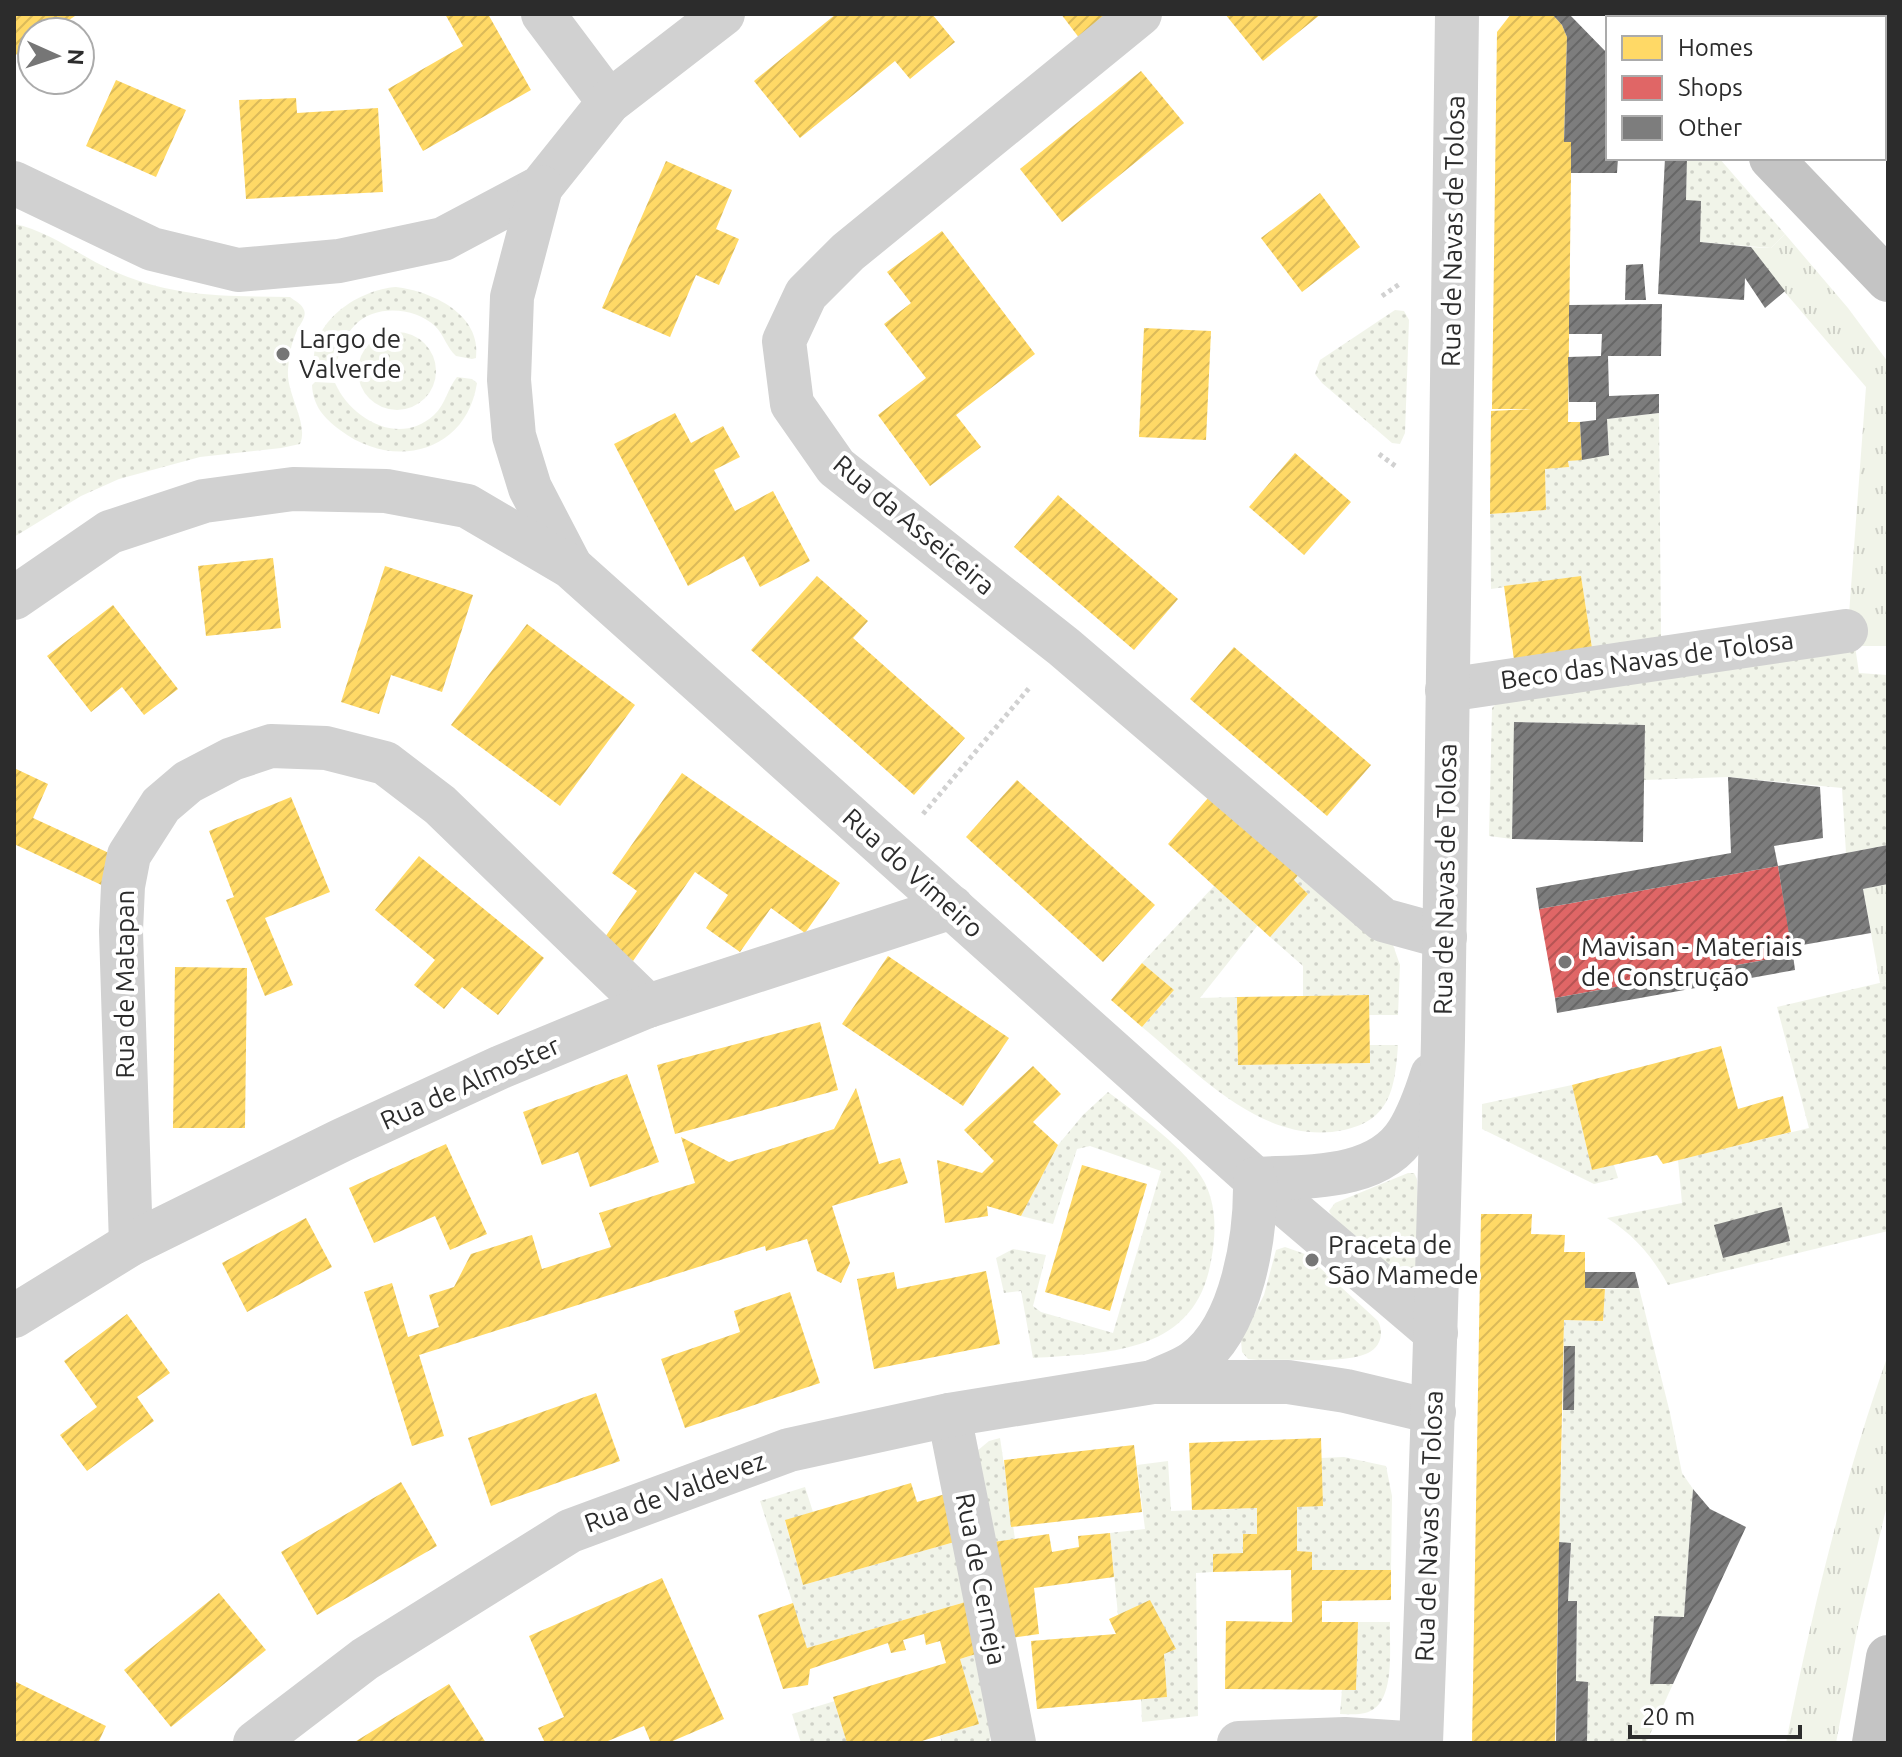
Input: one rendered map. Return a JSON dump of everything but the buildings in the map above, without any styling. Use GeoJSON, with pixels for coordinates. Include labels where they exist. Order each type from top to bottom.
{"type":"FeatureCollection","features":[{"type":"Feature","properties":{"kind":"main road"},"geometry":{"type":"LineString","coordinates":[[1773,160],[1888,280]]}},
{"type":"Feature","properties":{"kind":"main road"},"geometry":{"type":"LineString","coordinates":[[1852,245],[1888,294]]}},
{"type":"Feature","properties":{"kind":"main road"},"geometry":{"type":"LineString","coordinates":[[1874,1743],[1888,1657]]}},
{"type":"Feature","properties":{"kind":"street"},"geometry":{"type":"LineString","coordinates":[[543,14],[609,102]]}},
{"type":"Feature","properties":{"kind":"street"},"geometry":{"type":"LineString","coordinates":[[14,183],[152,249],[238,270],[339,261],[443,239],[541,187],[609,102],[723,14]]}},
{"type":"Feature","properties":{"kind":"street","name":"Rua da Asseiceira"},"geometry":{"type":"LineString","coordinates":[[1140,14],[848,252],[806,294],[784,341],[792,404],[836,467],[1064,647],[1383,920],[1445,937]]}},
{"type":"Feature","properties":{"kind":"street","name":"Rua de Navas de Tolosa"},"geometry":{"type":"LineString","coordinates":[[1421,1743],[1434,1412],[1443,1046],[1457,14]]}},
{"type":"Feature","properties":{"kind":"street"},"geometry":{"type":"LineString","coordinates":[[541,187],[512,297],[509,380],[514,436],[530,488],[571,567]]}},
{"type":"Feature","properties":{"kind":"street"},"geometry":{"type":"LineString","coordinates":[[14,598],[110,532],[204,501],[293,489],[386,491],[467,506],[571,567]]}},
{"type":"Feature","properties":{"kind":"street","name":"Rua do Vimeiro"},"geometry":{"type":"LineString","coordinates":[[571,567],[1255,1179]]}},
{"type":"Feature","properties":{"kind":"street","name":"Beco das Navas de Tolosa"},"geometry":{"type":"LineString","coordinates":[[1447,690],[1846,631]]}},
{"type":"Feature","properties":{"kind":"street","name":"Rua de Matapan"},"geometry":{"type":"LineString","coordinates":[[131,1244],[121,946],[123,886],[129,855],[161,805],[188,782],[232,759],[271,746],[326,748],[385,763],[440,805],[648,1006]]}},
{"type":"Feature","properties":{"kind":"street","name":"Rua de Almoster"},"geometry":{"type":"LineString","coordinates":[[14,1316],[131,1244],[342,1140],[501,1067],[648,1006],[952,907]]}},
{"type":"Feature","properties":{"kind":"street"},"geometry":{"type":"LineString","coordinates":[[1255,1179],[1350,1170],[1367,1166],[1386,1155],[1407,1134],[1423,1102],[1443,1046]]}},
{"type":"Feature","properties":{"kind":"street"},"geometry":{"type":"LineString","coordinates":[[1255,1179],[1436,1333]]}},
{"type":"Feature","properties":{"kind":"street"},"geometry":{"type":"LineString","coordinates":[[1153,1382],[1194,1362],[1220,1336],[1239,1291],[1250,1249],[1256,1215],[1255,1179]]}},
{"type":"Feature","properties":{"kind":"street"},"geometry":{"type":"LineString","coordinates":[[1153,1382],[1288,1382],[1346,1391],[1434,1412]]}},
{"type":"Feature","properties":{"kind":"street","name":"Rua de Valdevez"},"geometry":{"type":"LineString","coordinates":[[257,1742],[365,1659],[570,1531],[789,1450],[949,1415],[1153,1382]]}},
{"type":"Feature","properties":{"kind":"street","name":"Rua de Cerneja"},"geometry":{"type":"LineString","coordinates":[[949,1415],[1014,1743]]}},
{"type":"Feature","properties":{"kind":"street"},"geometry":{"type":"LineString","coordinates":[[1239,1743],[1406,1743]]}},
{"type":"Feature","properties":{"kind":"path"},"geometry":{"type":"LineString","coordinates":[[1382,296],[1410,276]]}},
{"type":"Feature","properties":{"kind":"path"},"geometry":{"type":"LineString","coordinates":[[1379,454],[1405,474]]}},
{"type":"Feature","properties":{"kind":"path"},"geometry":{"type":"LineString","coordinates":[[891,853],[1064,647]]}},
{"type":"Feature","properties":{"kind":"green space"},"geometry":{"type":"Polygon","coordinates":[[[1687,160],[1721,160],[1785,234],[1771,248],[1700,242],[1686,200],[1687,160]]]}},
{"type":"Feature","properties":{"kind":"green space"},"geometry":{"type":"Polygon","coordinates":[[[14,224],[51,237],[109,269],[154,285],[198,294],[290,297],[298,303],[305,313],[293,342],[288,379],[302,427],[300,444],[200,457],[119,479],[81,496],[14,537],[14,224]]]}},
{"type":"Feature","properties":{"kind":"green space"},"geometry":{"type":"Polygon","coordinates":[[[1785,234],[1848,308],[1888,362],[1888,646],[1855,646],[1849,614],[1866,387],[1746,247],[1771,248],[1785,234]]]}},
{"type":"Feature","properties":{"kind":"green space"},"geometry":{"type":"Polygon","coordinates":[[[396,287],[438,300],[463,317],[476,342],[476,358],[456,356],[435,326],[417,315],[395,310],[373,314],[355,325],[335,364],[314,360],[322,332],[341,309],[368,294],[396,287]]]}},
{"type":"Feature","properties":{"kind":"green space"},"geometry":{"type":"Polygon","coordinates":[[[1395,310],[1404,311],[1409,320],[1405,433],[1400,444],[1392,443],[1315,374],[1320,360],[1395,310]]]}},
{"type":"Feature","properties":{"kind":"green space"},"geometry":{"type":"Polygon","coordinates":[[[397,332],[412,335],[424,344],[433,356],[436,371],[433,386],[424,398],[412,407],[397,410],[382,407],[370,398],[361,386],[358,371],[361,356],[370,344],[382,335],[397,332]]]}},
{"type":"Feature","properties":{"kind":"green space"},"geometry":{"type":"Polygon","coordinates":[[[457,377],[477,383],[470,407],[458,426],[443,440],[424,448],[403,451],[382,450],[340,430],[320,411],[312,385],[315,382],[335,383],[352,408],[364,417],[377,424],[406,429],[434,415],[457,377]]]}},
{"type":"Feature","properties":{"kind":"green space"},"geometry":{"type":"Polygon","coordinates":[[[1659,413],[1661,638],[1592,648],[1581,576],[1491,589],[1490,514],[1546,510],[1545,469],[1569,467],[1568,461],[1609,455],[1607,419],[1659,413]]]}},
{"type":"Feature","properties":{"kind":"green space"},"geometry":{"type":"Polygon","coordinates":[[[1855,646],[1859,673],[1888,675],[1888,845],[1846,853],[1842,788],[1728,777],[1644,780],[1645,725],[1515,722],[1512,839],[1489,836],[1492,708],[1501,699],[1855,646]]]}},
{"type":"Feature","properties":{"kind":"green space"},"geometry":{"type":"Polygon","coordinates":[[[1305,867],[1393,945],[1400,965],[1398,1015],[1369,1015],[1369,995],[1303,996],[1303,966],[1270,937],[1308,894],[1294,880],[1305,867]]]}},
{"type":"Feature","properties":{"kind":"green space"},"geometry":{"type":"Polygon","coordinates":[[[1888,884],[1888,981],[1880,983],[1863,889],[1888,884]]]}},
{"type":"Feature","properties":{"kind":"green space"},"geometry":{"type":"Polygon","coordinates":[[[1214,886],[1258,925],[1200,998],[1237,997],[1238,1065],[1370,1063],[1369,1045],[1398,1045],[1395,1075],[1388,1100],[1372,1118],[1344,1130],[1315,1132],[1287,1128],[1234,1102],[1142,1027],[1174,990],[1142,963],[1214,886]]]}},
{"type":"Feature","properties":{"kind":"green space"},"geometry":{"type":"Polygon","coordinates":[[[1888,981],[1888,1231],[1668,1285],[1642,1247],[1607,1218],[1682,1203],[1678,1160],[1809,1128],[1777,1007],[1888,981]]]}},
{"type":"Feature","properties":{"kind":"green space"},"geometry":{"type":"Polygon","coordinates":[[[1572,1085],[1592,1169],[1614,1165],[1618,1178],[1594,1184],[1482,1129],[1482,1104],[1572,1085]]]}},
{"type":"Feature","properties":{"kind":"green space"},"geometry":{"type":"Polygon","coordinates":[[[1108,1092],[1175,1145],[1205,1183],[1212,1202],[1214,1222],[1211,1261],[1202,1292],[1187,1315],[1167,1331],[1118,1350],[1033,1358],[1021,1291],[1004,1293],[996,1258],[1013,1249],[1046,1255],[1033,1306],[1041,1312],[1113,1333],[1161,1171],[1090,1146],[1077,1149],[1053,1224],[1021,1216],[1058,1145],[1083,1115],[1108,1092]]]}},
{"type":"Feature","properties":{"kind":"green space"},"geometry":{"type":"Polygon","coordinates":[[[1414,1173],[1417,1179],[1419,1260],[1417,1282],[1409,1287],[1329,1211],[1335,1203],[1414,1173]]]}},
{"type":"Feature","properties":{"kind":"green space"},"geometry":{"type":"Polygon","coordinates":[[[1285,1247],[1305,1254],[1378,1321],[1381,1330],[1376,1347],[1368,1353],[1345,1359],[1248,1359],[1242,1352],[1241,1340],[1264,1295],[1276,1250],[1285,1247]]]}},
{"type":"Feature","properties":{"kind":"green space"},"geometry":{"type":"Polygon","coordinates":[[[1639,1288],[1682,1473],[1693,1489],[1684,1617],[1654,1616],[1650,1683],[1673,1684],[1646,1743],[1587,1743],[1588,1683],[1576,1681],[1577,1602],[1568,1601],[1571,1544],[1559,1542],[1563,1410],[1574,1410],[1575,1347],[1564,1346],[1564,1320],[1603,1321],[1605,1289],[1639,1288]]]}},
{"type":"Feature","properties":{"kind":"green space"},"geometry":{"type":"Polygon","coordinates":[[[1888,1355],[1888,1501],[1857,1631],[1836,1743],[1786,1743],[1830,1547],[1888,1355]]]}},
{"type":"Feature","properties":{"kind":"green space"},"geometry":{"type":"Polygon","coordinates":[[[1000,1438],[1015,1539],[986,1543],[977,1451],[989,1441],[1000,1438]]]}},
{"type":"Feature","properties":{"kind":"green space"},"geometry":{"type":"Polygon","coordinates":[[[1344,1457],[1386,1466],[1392,1496],[1391,1570],[1312,1570],[1311,1552],[1297,1551],[1297,1507],[1323,1505],[1321,1458],[1344,1457]]]}},
{"type":"Feature","properties":{"kind":"green space"},"geometry":{"type":"Polygon","coordinates":[[[1168,1461],[1171,1511],[1257,1508],[1257,1534],[1243,1534],[1243,1553],[1213,1554],[1213,1572],[1196,1573],[1198,1716],[1142,1722],[1141,1699],[1167,1697],[1164,1654],[1175,1649],[1118,1615],[1110,1533],[1145,1529],[1137,1465],[1168,1461]]]}},
{"type":"Feature","properties":{"kind":"green space"},"geometry":{"type":"Polygon","coordinates":[[[805,1487],[813,1512],[785,1521],[803,1585],[958,1541],[969,1601],[807,1648],[760,1501],[805,1487]]]}},
{"type":"Feature","properties":{"kind":"green space"},"geometry":{"type":"Polygon","coordinates":[[[1358,1622],[1390,1622],[1387,1688],[1375,1708],[1362,1714],[1340,1714],[1342,1690],[1356,1689],[1358,1622]]]}},
{"type":"Feature","properties":{"kind":"green space"},"geometry":{"type":"Polygon","coordinates":[[[979,1653],[992,1732],[989,1741],[942,1743],[940,1736],[978,1724],[960,1659],[979,1653]]]}},
{"type":"Feature","properties":{"kind":"green space"},"geometry":{"type":"Polygon","coordinates":[[[835,1701],[847,1743],[801,1743],[792,1714],[835,1701]]]}},
{"type":"Feature","properties":{"kind":"place","name":"Largo de Valverde"},"geometry":{"type":"Point","coordinates":[283,354]}},
{"type":"Feature","properties":{"kind":"place","name":"Mavisan - Materiais de Construção"},"geometry":{"type":"Point","coordinates":[1565,962]}},
{"type":"Feature","properties":{"kind":"place","name":"Praceta de São Mamede"},"geometry":{"type":"Point","coordinates":[1312,1260]}}]}
